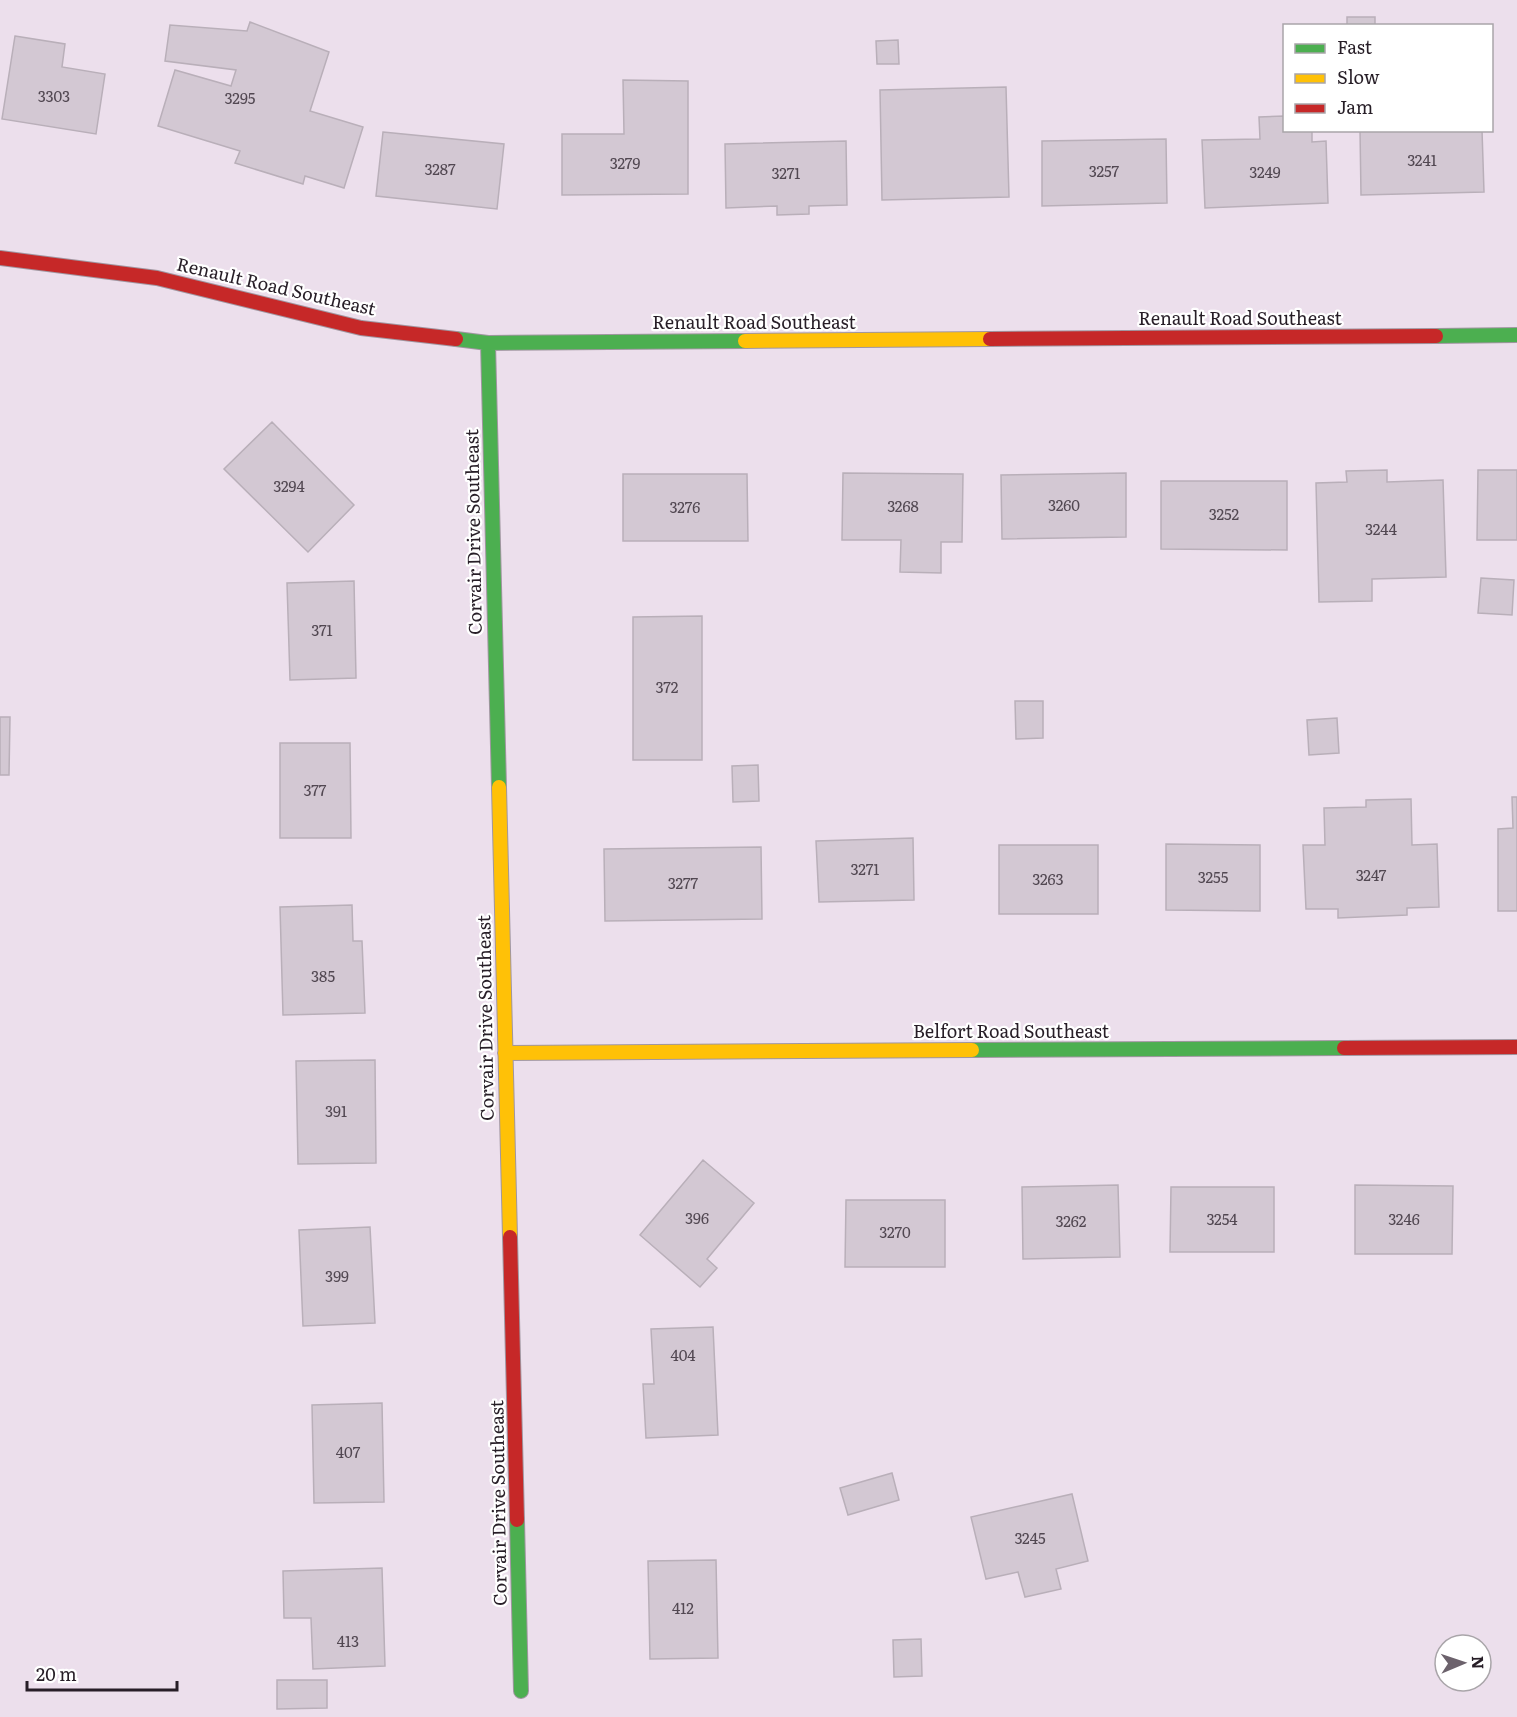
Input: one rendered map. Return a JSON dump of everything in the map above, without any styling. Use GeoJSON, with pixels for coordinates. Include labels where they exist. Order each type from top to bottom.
{"type":"FeatureCollection","features":[{"type":"Feature","properties":{"kind":"street","name":"Renault Road Southeast"},"geometry":{"type":"LineString","coordinates":[[0,258],[157,278],[361,328],[488,343],[1517,335]]}},
{"type":"Feature","properties":{"kind":"street","name":"Corvair Drive Southeast"},"geometry":{"type":"LineString","coordinates":[[488,343],[521,1691]]}},
{"type":"Feature","properties":{"kind":"street","name":"Belfort Road Southeast"},"geometry":{"type":"LineString","coordinates":[[505,1053],[1517,1047]]}},
{"type":"Feature","properties":{"kind":"building"},"geometry":{"type":"Polygon","coordinates":[[[1347,17],[1375,17],[1375,24],[1347,24],[1347,17]]]}},
{"type":"Feature","properties":{"kind":"building"},"geometry":{"type":"Polygon","coordinates":[[[250,22],[329,52],[310,111],[363,127],[344,188],[305,176],[303,184],[235,163],[240,151],[158,126],[175,70],[231,86],[236,70],[165,61],[170,25],[247,31],[250,22]]]}},
{"type":"Feature","properties":{"kind":"building"},"geometry":{"type":"Polygon","coordinates":[[[15,36],[65,44],[62,67],[105,74],[96,134],[2,119],[15,36]]]}},
{"type":"Feature","properties":{"kind":"building"},"geometry":{"type":"Polygon","coordinates":[[[898,40],[899,64],[877,64],[876,41],[898,40]]]}},
{"type":"Feature","properties":{"kind":"building"},"geometry":{"type":"Polygon","coordinates":[[[623,80],[688,81],[688,194],[562,195],[562,134],[624,134],[623,80]]]}},
{"type":"Feature","properties":{"kind":"building"},"geometry":{"type":"Polygon","coordinates":[[[1006,87],[1009,197],[882,200],[880,90],[1006,87]]]}},
{"type":"Feature","properties":{"kind":"building"},"geometry":{"type":"Polygon","coordinates":[[[1283,116],[1283,132],[1312,132],[1312,142],[1326,141],[1328,203],[1205,208],[1202,140],[1260,139],[1259,117],[1283,116]]]}},
{"type":"Feature","properties":{"kind":"building"},"geometry":{"type":"Polygon","coordinates":[[[383,132],[504,144],[497,209],[376,196],[383,132]]]}},
{"type":"Feature","properties":{"kind":"building"},"geometry":{"type":"Polygon","coordinates":[[[1360,132],[1482,132],[1484,192],[1361,195],[1360,132]]]}},
{"type":"Feature","properties":{"kind":"building"},"geometry":{"type":"Polygon","coordinates":[[[1166,139],[1167,203],[1042,206],[1042,141],[1166,139]]]}},
{"type":"Feature","properties":{"kind":"building"},"geometry":{"type":"Polygon","coordinates":[[[846,141],[847,205],[809,206],[809,214],[777,215],[777,206],[726,208],[725,144],[846,141]]]}},
{"type":"Feature","properties":{"kind":"building"},"geometry":{"type":"Polygon","coordinates":[[[272,422],[354,505],[308,552],[224,469],[272,422]]]}},
{"type":"Feature","properties":{"kind":"building"},"geometry":{"type":"Polygon","coordinates":[[[1387,470],[1387,482],[1443,480],[1446,577],[1372,579],[1372,601],[1319,602],[1316,483],[1347,482],[1346,471],[1387,470]]]}},
{"type":"Feature","properties":{"kind":"building"},"geometry":{"type":"Polygon","coordinates":[[[1478,470],[1517,470],[1517,540],[1477,540],[1478,470]]]}},
{"type":"Feature","properties":{"kind":"building"},"geometry":{"type":"Polygon","coordinates":[[[843,473],[963,474],[962,542],[941,542],[941,573],[900,572],[901,540],[842,540],[843,473]]]}},
{"type":"Feature","properties":{"kind":"building"},"geometry":{"type":"Polygon","coordinates":[[[1126,473],[1126,537],[1002,539],[1001,475],[1126,473]]]}},
{"type":"Feature","properties":{"kind":"building"},"geometry":{"type":"Polygon","coordinates":[[[623,474],[747,474],[748,541],[623,541],[623,474]]]}},
{"type":"Feature","properties":{"kind":"building"},"geometry":{"type":"Polygon","coordinates":[[[1161,481],[1287,481],[1287,550],[1161,549],[1161,481]]]}},
{"type":"Feature","properties":{"kind":"building"},"geometry":{"type":"Polygon","coordinates":[[[1481,578],[1514,580],[1512,615],[1478,613],[1481,578]]]}},
{"type":"Feature","properties":{"kind":"building"},"geometry":{"type":"Polygon","coordinates":[[[354,581],[356,678],[290,680],[287,583],[354,581]]]}},
{"type":"Feature","properties":{"kind":"building"},"geometry":{"type":"Polygon","coordinates":[[[702,616],[702,760],[633,760],[633,617],[702,616]]]}},
{"type":"Feature","properties":{"kind":"building"},"geometry":{"type":"Polygon","coordinates":[[[1015,701],[1043,701],[1043,738],[1016,739],[1015,701]]]}},
{"type":"Feature","properties":{"kind":"building"},"geometry":{"type":"Polygon","coordinates":[[[0,717],[10,717],[9,775],[0,775],[0,717]]]}},
{"type":"Feature","properties":{"kind":"building"},"geometry":{"type":"Polygon","coordinates":[[[1337,718],[1339,753],[1309,755],[1307,720],[1337,718]]]}},
{"type":"Feature","properties":{"kind":"building"},"geometry":{"type":"Polygon","coordinates":[[[280,743],[350,743],[351,838],[280,838],[280,743]]]}},
{"type":"Feature","properties":{"kind":"building"},"geometry":{"type":"Polygon","coordinates":[[[758,765],[759,801],[733,802],[732,766],[758,765]]]}},
{"type":"Feature","properties":{"kind":"building"},"geometry":{"type":"Polygon","coordinates":[[[1512,797],[1517,797],[1517,911],[1498,911],[1498,829],[1513,828],[1512,797]]]}},
{"type":"Feature","properties":{"kind":"building"},"geometry":{"type":"Polygon","coordinates":[[[1411,799],[1412,845],[1437,844],[1439,907],[1407,908],[1407,915],[1338,918],[1338,909],[1306,909],[1303,845],[1325,845],[1324,808],[1366,807],[1366,800],[1411,799]]]}},
{"type":"Feature","properties":{"kind":"building"},"geometry":{"type":"Polygon","coordinates":[[[913,838],[914,900],[819,902],[816,841],[913,838]]]}},
{"type":"Feature","properties":{"kind":"building"},"geometry":{"type":"Polygon","coordinates":[[[1166,844],[1260,845],[1260,911],[1166,910],[1166,844]]]}},
{"type":"Feature","properties":{"kind":"building"},"geometry":{"type":"Polygon","coordinates":[[[999,845],[1098,845],[1098,914],[999,914],[999,845]]]}},
{"type":"Feature","properties":{"kind":"building"},"geometry":{"type":"Polygon","coordinates":[[[761,847],[762,919],[605,921],[604,849],[761,847]]]}},
{"type":"Feature","properties":{"kind":"building"},"geometry":{"type":"Polygon","coordinates":[[[352,905],[353,941],[362,941],[365,1013],[283,1015],[280,907],[352,905]]]}},
{"type":"Feature","properties":{"kind":"building"},"geometry":{"type":"Polygon","coordinates":[[[375,1060],[376,1163],[298,1164],[296,1061],[375,1060]]]}},
{"type":"Feature","properties":{"kind":"building"},"geometry":{"type":"Polygon","coordinates":[[[703,1160],[754,1203],[707,1259],[717,1268],[700,1287],[640,1235],[703,1160]]]}},
{"type":"Feature","properties":{"kind":"building"},"geometry":{"type":"Polygon","coordinates":[[[1118,1185],[1120,1257],[1023,1259],[1022,1187],[1118,1185]]]}},
{"type":"Feature","properties":{"kind":"building"},"geometry":{"type":"Polygon","coordinates":[[[1355,1185],[1453,1186],[1452,1254],[1355,1254],[1355,1185]]]}},
{"type":"Feature","properties":{"kind":"building"},"geometry":{"type":"Polygon","coordinates":[[[1171,1187],[1274,1187],[1274,1252],[1170,1252],[1171,1187]]]}},
{"type":"Feature","properties":{"kind":"building"},"geometry":{"type":"Polygon","coordinates":[[[846,1200],[945,1200],[945,1267],[845,1267],[846,1200]]]}},
{"type":"Feature","properties":{"kind":"building"},"geometry":{"type":"Polygon","coordinates":[[[370,1227],[375,1323],[303,1326],[299,1230],[370,1227]]]}},
{"type":"Feature","properties":{"kind":"building"},"geometry":{"type":"Polygon","coordinates":[[[713,1327],[718,1435],[646,1438],[643,1384],[654,1384],[651,1329],[713,1327]]]}},
{"type":"Feature","properties":{"kind":"building"},"geometry":{"type":"Polygon","coordinates":[[[382,1403],[384,1502],[314,1503],[312,1405],[382,1403]]]}},
{"type":"Feature","properties":{"kind":"building"},"geometry":{"type":"Polygon","coordinates":[[[892,1473],[899,1500],[848,1515],[840,1488],[892,1473]]]}},
{"type":"Feature","properties":{"kind":"building"},"geometry":{"type":"Polygon","coordinates":[[[1072,1494],[1088,1561],[1056,1569],[1061,1589],[1025,1597],[1018,1572],[986,1579],[971,1517],[1072,1494]]]}},
{"type":"Feature","properties":{"kind":"building"},"geometry":{"type":"Polygon","coordinates":[[[716,1560],[718,1658],[650,1659],[648,1561],[716,1560]]]}},
{"type":"Feature","properties":{"kind":"building"},"geometry":{"type":"Polygon","coordinates":[[[382,1568],[385,1666],[313,1669],[311,1618],[284,1618],[283,1571],[382,1568]]]}},
{"type":"Feature","properties":{"kind":"building"},"geometry":{"type":"Polygon","coordinates":[[[921,1639],[922,1676],[894,1677],[893,1640],[921,1639]]]}},
{"type":"Feature","properties":{"kind":"building"},"geometry":{"type":"Polygon","coordinates":[[[277,1680],[327,1680],[327,1708],[277,1709],[277,1680]]]}},
{"type":"Feature","properties":{"kind":"traffic: fast"},"geometry":{"type":"LineString","coordinates":[[1436,336],[1517,335]]}},
{"type":"Feature","properties":{"kind":"traffic: fast"},"geometry":{"type":"LineString","coordinates":[[456,339],[488,343],[745,341]]}},
{"type":"Feature","properties":{"kind":"traffic: fast"},"geometry":{"type":"LineString","coordinates":[[488,343],[499,787]]}},
{"type":"Feature","properties":{"kind":"traffic: fast"},"geometry":{"type":"LineString","coordinates":[[972,1050],[1344,1048]]}},
{"type":"Feature","properties":{"kind":"traffic: fast"},"geometry":{"type":"LineString","coordinates":[[517,1520],[521,1691]]}},
{"type":"Feature","properties":{"kind":"traffic: slow"},"geometry":{"type":"LineString","coordinates":[[745,341],[990,339]]}},
{"type":"Feature","properties":{"kind":"traffic: slow"},"geometry":{"type":"LineString","coordinates":[[499,787],[510,1237]]}},
{"type":"Feature","properties":{"kind":"traffic: slow"},"geometry":{"type":"LineString","coordinates":[[505,1053],[972,1050]]}},
{"type":"Feature","properties":{"kind":"traffic: jam"},"geometry":{"type":"LineString","coordinates":[[0,258],[157,278],[361,328],[456,339]]}},
{"type":"Feature","properties":{"kind":"traffic: jam"},"geometry":{"type":"LineString","coordinates":[[990,339],[1436,336]]}},
{"type":"Feature","properties":{"kind":"traffic: jam"},"geometry":{"type":"LineString","coordinates":[[1344,1048],[1517,1047]]}},
{"type":"Feature","properties":{"kind":"traffic: jam"},"geometry":{"type":"LineString","coordinates":[[510,1237],[517,1520]]}}]}
